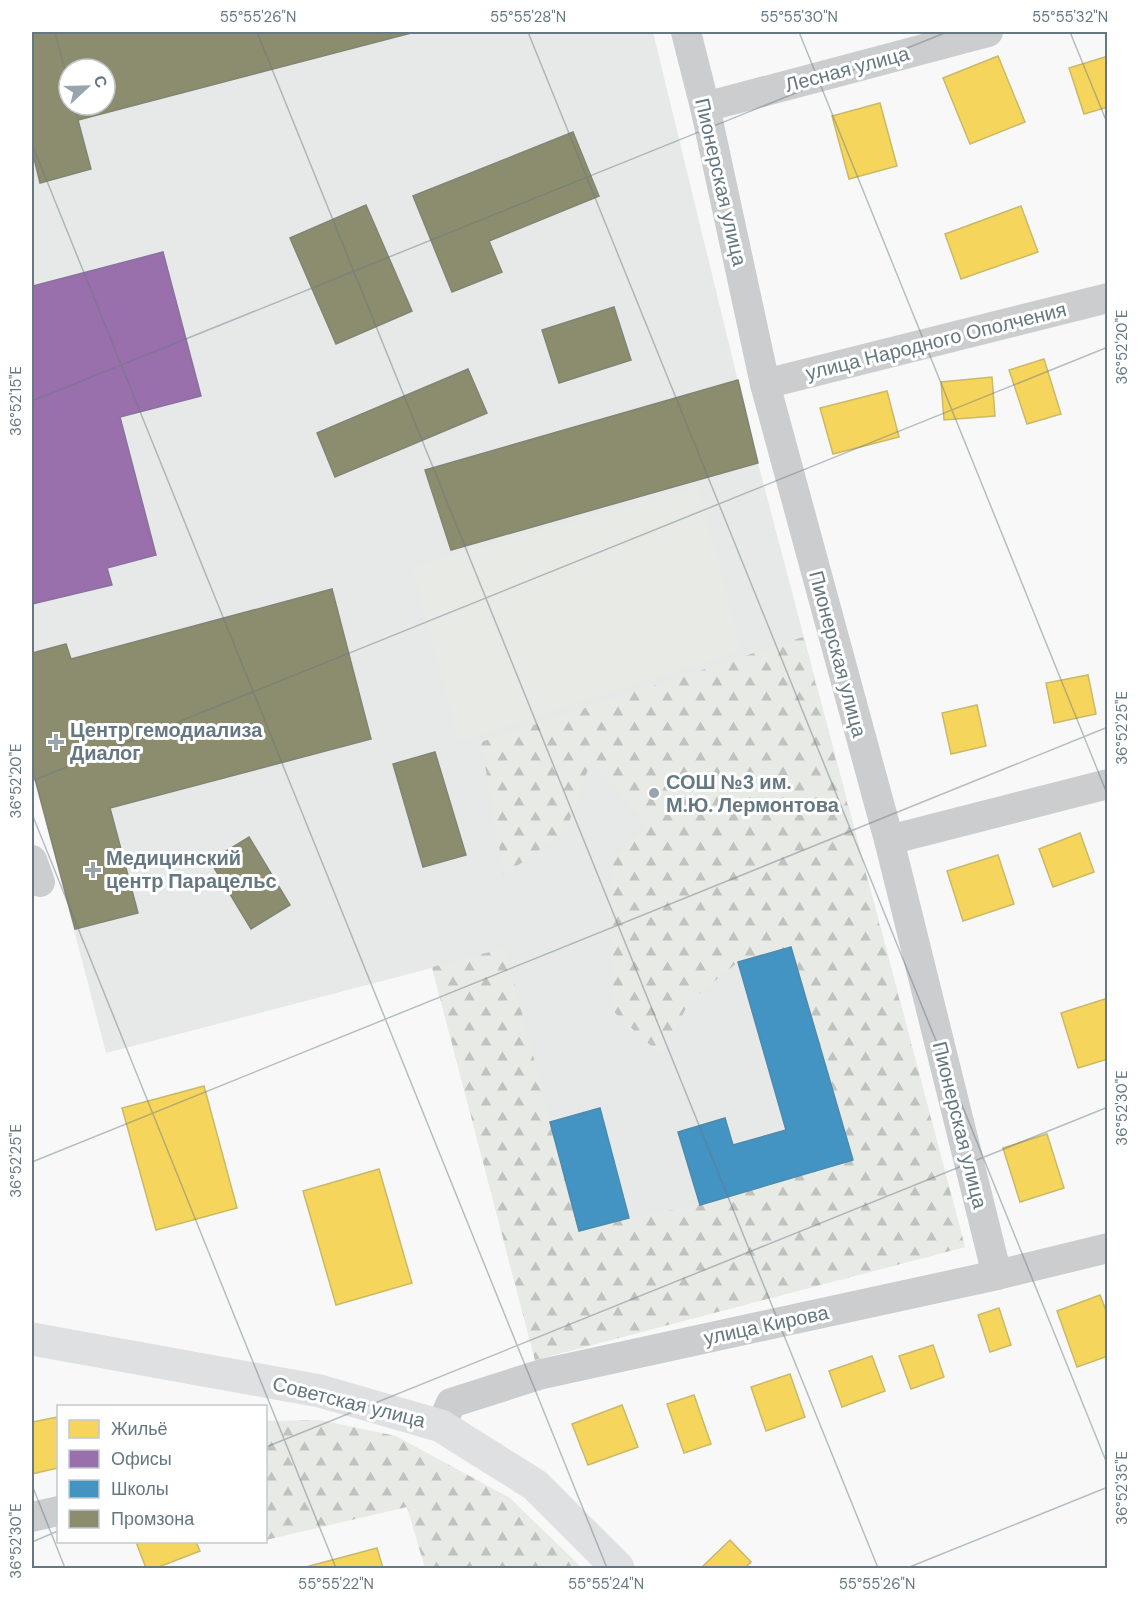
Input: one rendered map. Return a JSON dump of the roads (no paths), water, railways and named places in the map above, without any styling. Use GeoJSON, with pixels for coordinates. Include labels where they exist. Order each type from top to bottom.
{"type":"FeatureCollection","features":[{"type":"Feature","properties":{"kind":"main road","name":"Советская улица"},"geometry":{"type":"LineString","coordinates":[[32,1339],[320,1390],[441,1426],[535,1485],[618,1569]]}},
{"type":"Feature","properties":{"kind":"street","name":"Пионерская улица"},"geometry":{"type":"LineString","coordinates":[[686,32],[705,107],[765,384],[889,840],[997,1275]]}},
{"type":"Feature","properties":{"kind":"street","name":"Лесная улица"},"geometry":{"type":"LineString","coordinates":[[705,107],[988,32]]}},
{"type":"Feature","properties":{"kind":"street","name":"улица Народного Ополчения"},"geometry":{"type":"LineString","coordinates":[[765,384],[1107,298]]}},
{"type":"Feature","properties":{"kind":"street"},"geometry":{"type":"LineString","coordinates":[[889,840],[1107,784]]}},
{"type":"Feature","properties":{"kind":"street","name":"улица Кирова"},"geometry":{"type":"LineString","coordinates":[[441,1426],[451,1403],[542,1374],[997,1275],[1107,1248]]}},
{"type":"Feature","properties":{"kind":"street"},"geometry":{"type":"LineString","coordinates":[[32,1517],[57,1511]]}},
{"type":"Feature","properties":{"kind":"place","name":"Центр гемодиализа Диалог"},"geometry":{"type":"Point","coordinates":[56,742]}},
{"type":"Feature","properties":{"kind":"place","name":"СОШ №3 им. М.Ю. Лермонтова"},"geometry":{"type":"Point","coordinates":[654,793]}},
{"type":"Feature","properties":{"kind":"place","name":"Медицинский центр Парацельс"},"geometry":{"type":"Point","coordinates":[93,870]}}]}
